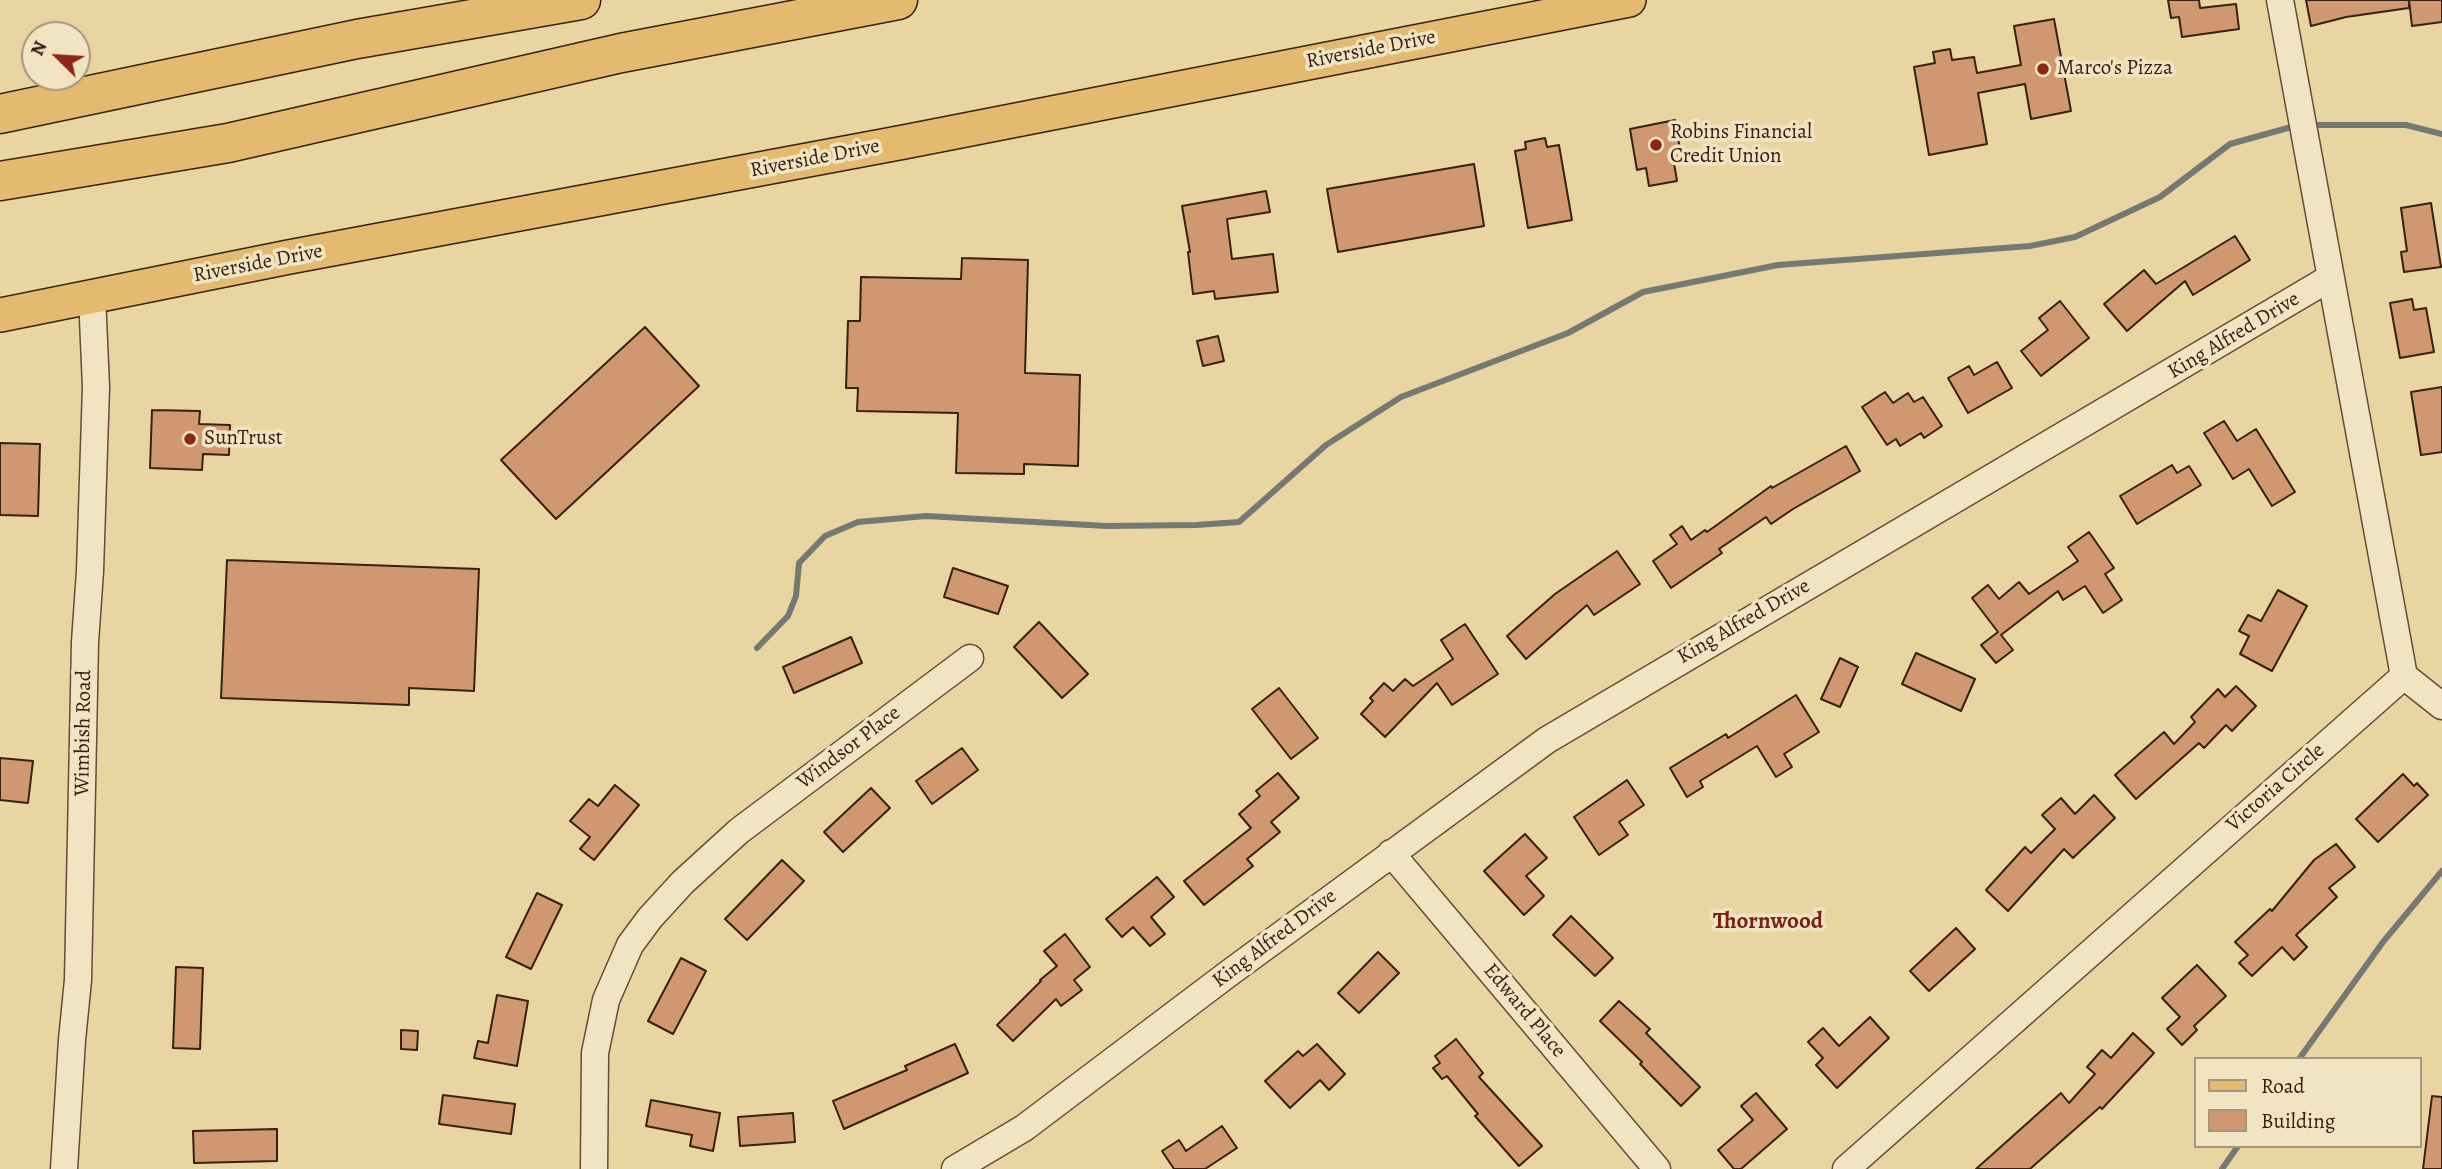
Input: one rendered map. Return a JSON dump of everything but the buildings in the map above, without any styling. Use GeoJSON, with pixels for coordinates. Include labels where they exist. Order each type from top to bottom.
{"type":"FeatureCollection","features":[{"type":"Feature","properties":{"kind":"highway"},"geometry":{"type":"LineString","coordinates":[[0,114],[357,39],[581,0]]}},
{"type":"Feature","properties":{"kind":"highway"},"geometry":{"type":"LineString","coordinates":[[0,181],[228,143],[621,53],[898,0]]}},
{"type":"Feature","properties":{"kind":"main road","name":"Riverside Drive"},"geometry":{"type":"LineString","coordinates":[[0,315],[1629,0]]}},
{"type":"Feature","properties":{"kind":"street"},"geometry":{"type":"LineString","coordinates":[[2280,0],[2404,676],[2442,706]]}},
{"type":"Feature","properties":{"kind":"street","name":"King Alfred Drive"},"geometry":{"type":"LineString","coordinates":[[955,1169],[1024,1128],[1391,853],[1558,733],[2330,278]]}},
{"type":"Feature","properties":{"kind":"street","name":"Wimbish Road"},"geometry":{"type":"LineString","coordinates":[[64,1169],[72,1031],[78,980],[85,642],[96,387],[92,296]]}},
{"type":"Feature","properties":{"kind":"street","name":"Windsor Place"},"geometry":{"type":"LineString","coordinates":[[594,1169],[594,1053],[606,1000],[630,945],[682,882],[730,839],[806,779],[970,658]]}},
{"type":"Feature","properties":{"kind":"street","name":"Victoria Circle"},"geometry":{"type":"LineString","coordinates":[[1846,1169],[2404,676]]}},
{"type":"Feature","properties":{"kind":"street","name":"Edward Place"},"geometry":{"type":"LineString","coordinates":[[1391,853],[1657,1169]]}},
{"type":"Feature","properties":{"kind":"waterway"},"geometry":{"type":"LineString","coordinates":[[2318,125],[2406,125],[2442,134]]}},
{"type":"Feature","properties":{"kind":"waterway"},"geometry":{"type":"LineString","coordinates":[[757,648],[788,616],[796,596],[799,563],[825,536],[858,522],[926,516],[1107,526],[1239,522],[1326,445],[1401,397],[1568,333],[1643,292],[1778,265],[2030,246],[2075,237],[2160,197],[2230,144],[2295,126]]}},
{"type":"Feature","properties":{"kind":"waterway"},"geometry":{"type":"LineString","coordinates":[[2300,1057],[2383,942],[2442,871]]}},
{"type":"Feature","properties":{"kind":"waterway"},"geometry":{"type":"LineString","coordinates":[[2222,1169],[2237,1148]]}},
{"type":"Feature","properties":{"kind":"place","name":"Marco's Pizza"},"geometry":{"type":"Point","coordinates":[2043,69]}},
{"type":"Feature","properties":{"kind":"place","name":"Robins Financial Credit Union"},"geometry":{"type":"Point","coordinates":[1656,145]}},
{"type":"Feature","properties":{"kind":"place","name":"SunTrust"},"geometry":{"type":"Point","coordinates":[190,439]}},
{"type":"Feature","properties":{"kind":"district","name":"Thornwood"},"geometry":{"type":"Point","coordinates":[1768,922]}}]}
